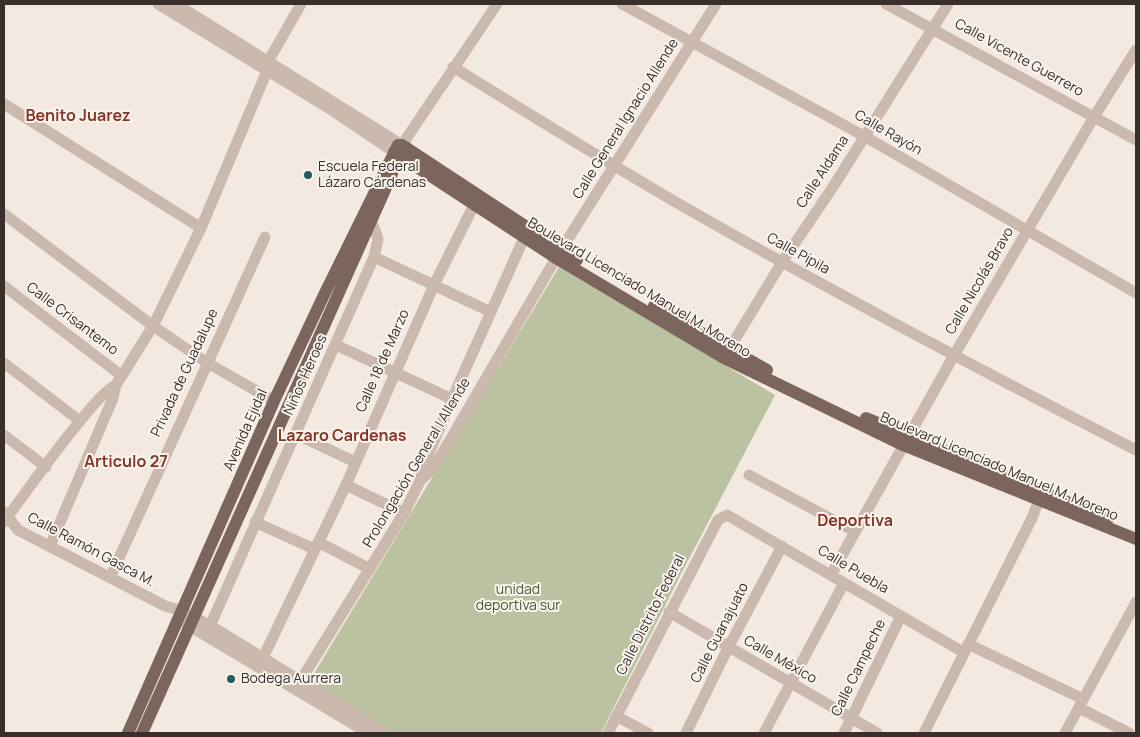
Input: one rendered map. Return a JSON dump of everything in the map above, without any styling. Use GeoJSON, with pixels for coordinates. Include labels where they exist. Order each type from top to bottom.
{"type":"FeatureCollection","features":[{"type":"Feature","properties":{"kind":"main road","name":"Boulevard Licenciado Manuel M. Moreno"},"geometry":{"type":"LineString","coordinates":[[401,147],[474,205],[524,238],[559,255]]}},
{"type":"Feature","properties":{"kind":"main road","name":"Boulevard Licenciado Manuel M. Moreno"},"geometry":{"type":"LineString","coordinates":[[401,147],[559,255],[727,353],[830,402],[905,441],[1041,497],[1136,539]]}},
{"type":"Feature","properties":{"kind":"main road","name":"Avenida Ejidal"},"geometry":{"type":"LineString","coordinates":[[142,733],[186,618],[274,401],[366,208],[401,147]]}},
{"type":"Feature","properties":{"kind":"main road","name":"Avenida Ejidal"},"geometry":{"type":"LineString","coordinates":[[128,733],[186,618],[371,220],[401,147]]}},
{"type":"Feature","properties":{"kind":"main road","name":"Boulevard Licenciado Manuel M. Moreno"},"geometry":{"type":"LineString","coordinates":[[1041,497],[1136,530]]}},
{"type":"Feature","properties":{"kind":"street","name":"Boulevard Licenciado Manuel M. Moreno"},"geometry":{"type":"LineString","coordinates":[[158,4],[223,38]]}},
{"type":"Feature","properties":{"kind":"street","name":"Boulevard Licenciado Manuel M. Moreno"},"geometry":{"type":"LineString","coordinates":[[176,4],[223,38],[401,147]]}},
{"type":"Feature","properties":{"kind":"street"},"geometry":{"type":"LineString","coordinates":[[50,546],[119,381],[153,326],[201,228],[268,66],[300,4]]}},
{"type":"Feature","properties":{"kind":"street"},"geometry":{"type":"LineString","coordinates":[[401,147],[496,4]]}},
{"type":"Feature","properties":{"kind":"street","name":"Calle Rayón"},"geometry":{"type":"LineString","coordinates":[[622,4],[864,136],[1136,293]]}},
{"type":"Feature","properties":{"kind":"street","name":"Calle General Ignacio Allende"},"geometry":{"type":"LineString","coordinates":[[559,255],[716,4]]}},
{"type":"Feature","properties":{"kind":"street","name":"Calle Vicente Guerrero"},"geometry":{"type":"LineString","coordinates":[[886,4],[1136,140]]}},
{"type":"Feature","properties":{"kind":"street","name":"Calle Aldama"},"geometry":{"type":"LineString","coordinates":[[727,353],[782,262],[948,4]]}},
{"type":"Feature","properties":{"kind":"street","name":"Calle Nicolás Bravo"},"geometry":{"type":"LineString","coordinates":[[831,574],[953,357],[1094,117],[1136,50]]}},
{"type":"Feature","properties":{"kind":"street","name":"Calle Pípila"},"geometry":{"type":"LineString","coordinates":[[453,67],[614,165],[782,262],[953,357],[1136,450]]}},
{"type":"Feature","properties":{"kind":"street"},"geometry":{"type":"LineString","coordinates":[[4,104],[201,228]]}},
{"type":"Feature","properties":{"kind":"street","name":"Calle 18 de Marzo"},"geometry":{"type":"LineString","coordinates":[[261,662],[346,485],[393,373],[434,285],[474,205]]}},
{"type":"Feature","properties":{"kind":"street","name":"Niños Heroes"},"geometry":{"type":"LineString","coordinates":[[208,631],[374,257],[378,239],[366,208]]}},
{"type":"Feature","properties":{"kind":"street"},"geometry":{"type":"LineString","coordinates":[[4,214],[153,326],[206,362],[274,401]]}},
{"type":"Feature","properties":{"kind":"street","name":"Privada de Guadalupe"},"geometry":{"type":"LineString","coordinates":[[110,578],[206,362],[265,237]]}},
{"type":"Feature","properties":{"kind":"street"},"geometry":{"type":"LineString","coordinates":[[420,480],[424,465],[452,399],[524,238]]}},
{"type":"Feature","properties":{"kind":"street","name":"Prolongación General I Allende"},"geometry":{"type":"LineString","coordinates":[[297,684],[404,513],[420,480],[431,470],[443,452],[559,255]]}},
{"type":"Feature","properties":{"kind":"street"},"geometry":{"type":"LineString","coordinates":[[374,257],[491,312]]}},
{"type":"Feature","properties":{"kind":"street","name":"Calle Crisantemo"},"geometry":{"type":"LineString","coordinates":[[4,286],[119,381]]}},
{"type":"Feature","properties":{"kind":"street"},"geometry":{"type":"LineString","coordinates":[[336,345],[452,399]]}},
{"type":"Feature","properties":{"kind":"street"},"geometry":{"type":"LineString","coordinates":[[4,362],[80,420]]}},
{"type":"Feature","properties":{"kind":"street"},"geometry":{"type":"LineString","coordinates":[[5,517],[46,467],[80,420],[107,389],[119,381]]}},
{"type":"Feature","properties":{"kind":"street"},"geometry":{"type":"LineString","coordinates":[[296,434],[355,462]]}},
{"type":"Feature","properties":{"kind":"street"},"geometry":{"type":"LineString","coordinates":[[4,435],[46,467]]}},
{"type":"Feature","properties":{"kind":"street"},"geometry":{"type":"LineString","coordinates":[[749,475],[854,531]]}},
{"type":"Feature","properties":{"kind":"street"},"geometry":{"type":"LineString","coordinates":[[346,485],[404,513]]}},
{"type":"Feature","properties":{"kind":"street"},"geometry":{"type":"LineString","coordinates":[[924,733],[1041,497]]}},
{"type":"Feature","properties":{"kind":"street","name":"Calle Puebla"},"geometry":{"type":"LineString","coordinates":[[727,515],[901,616],[1081,703],[1129,733]]}},
{"type":"Feature","properties":{"kind":"street","name":"Calle Distrito Federal"},"geometry":{"type":"LineString","coordinates":[[608,733],[718,520],[727,515]]}},
{"type":"Feature","properties":{"kind":"street","name":"Calle Ramón Gasca M."},"geometry":{"type":"LineString","coordinates":[[5,517],[18,530],[165,606],[297,684],[385,733]]}},
{"type":"Feature","properties":{"kind":"street"},"geometry":{"type":"LineString","coordinates":[[255,522],[316,545],[370,569]]}},
{"type":"Feature","properties":{"kind":"street","name":"Calle Guanajuato"},"geometry":{"type":"LineString","coordinates":[[686,733],[782,546]]}},
{"type":"Feature","properties":{"kind":"street"},"geometry":{"type":"LineString","coordinates":[[764,733],[844,583]]}},
{"type":"Feature","properties":{"kind":"street"},"geometry":{"type":"LineString","coordinates":[[1065,733],[1136,602]]}},
{"type":"Feature","properties":{"kind":"street","name":"Calle México"},"geometry":{"type":"LineString","coordinates":[[669,612],[877,733]]}},
{"type":"Feature","properties":{"kind":"street","name":"Calle Campeche"},"geometry":{"type":"LineString","coordinates":[[844,733],[901,616]]}},
{"type":"Feature","properties":{"kind":"street","name":"Calle Ramón Gasca M."},"geometry":{"type":"LineString","coordinates":[[297,684],[368,733]]}},
{"type":"Feature","properties":{"kind":"street"},"geometry":{"type":"LineString","coordinates":[[616,716],[648,733]]}},
{"type":"Feature","properties":{"kind":"green space","name":"unidad deportiva sur"},"geometry":{"type":"Polygon","coordinates":[[[559,267],[775,395],[681,574],[601,733],[389,733],[309,682],[559,267]]]}},
{"type":"Feature","properties":{"kind":"place","name":"Escuela Federal Lázaro Cárdenas"},"geometry":{"type":"Point","coordinates":[308,175]}},
{"type":"Feature","properties":{"kind":"place","name":"Bodega Aurrera"},"geometry":{"type":"Point","coordinates":[231,679]}},
{"type":"Feature","properties":{"kind":"district","name":"Benito Juarez"},"geometry":{"type":"Point","coordinates":[78,117]}},
{"type":"Feature","properties":{"kind":"district","name":"Lazaro Cardenas"},"geometry":{"type":"Point","coordinates":[342,437]}},
{"type":"Feature","properties":{"kind":"district","name":"Articulo 27"},"geometry":{"type":"Point","coordinates":[126,463]}},
{"type":"Feature","properties":{"kind":"district","name":"Deportiva"},"geometry":{"type":"Point","coordinates":[855,522]}}]}
